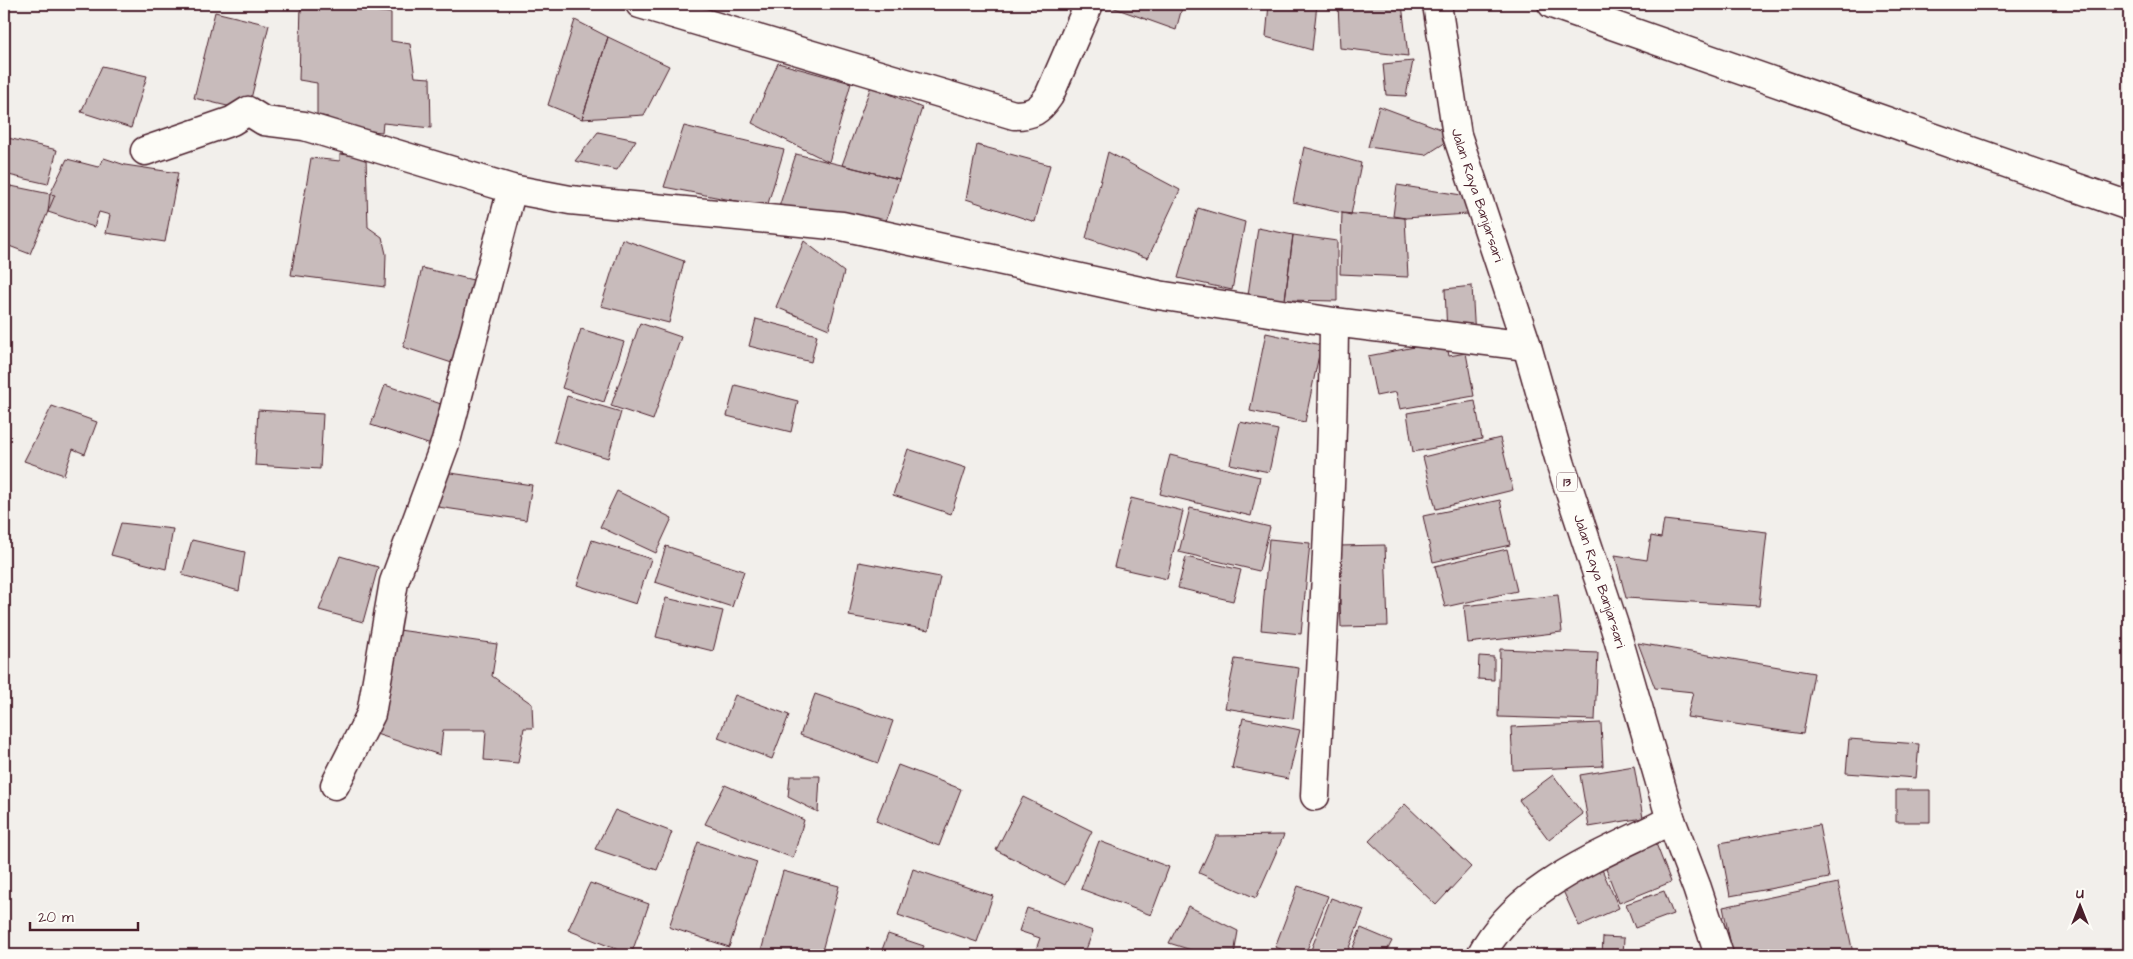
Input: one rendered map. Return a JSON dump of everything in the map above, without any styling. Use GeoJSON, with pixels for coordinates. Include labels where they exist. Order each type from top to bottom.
{"type":"FeatureCollection","features":[{"type":"Feature","properties":{"kind":"main road"},"geometry":{"type":"LineString","coordinates":[[640,4],[1014,115],[1029,115],[1040,109],[1049,96],[1089,4]]}},
{"type":"Feature","properties":{"kind":"main road","name":"Jalan Raya Banjarsari"},"geometry":{"type":"LineString","coordinates":[[1437,4],[1457,135],[1527,346],[1561,465],[1615,628],[1671,820],[1697,888],[1719,955]]}},
{"type":"Feature","properties":{"kind":"main road"},"geometry":{"type":"LineString","coordinates":[[1552,4],[2129,206]]}},
{"type":"Feature","properties":{"kind":"main road"},"geometry":{"type":"LineString","coordinates":[[145,151],[232,120],[248,111],[264,121],[304,126],[512,189],[570,200],[850,227],[1131,290],[1334,322],[1527,346]]}},
{"type":"Feature","properties":{"kind":"main road"},"geometry":{"type":"LineString","coordinates":[[335,785],[371,714],[394,582],[446,441],[512,189]]}},
{"type":"Feature","properties":{"kind":"main road"},"geometry":{"type":"LineString","coordinates":[[1316,796],[1324,596],[1331,501],[1334,322]]}},
{"type":"Feature","properties":{"kind":"main road"},"geometry":{"type":"LineString","coordinates":[[1481,955],[1491,937],[1513,911],[1551,882],[1671,820]]}},
{"type":"Feature","properties":{"kind":"building"},"geometry":{"type":"Polygon","coordinates":[[[301,4],[391,13],[391,41],[410,44],[415,77],[430,78],[431,128],[383,123],[382,132],[327,127],[328,117],[317,115],[317,83],[299,80],[301,4]]]}},
{"type":"Feature","properties":{"kind":"building"},"geometry":{"type":"Polygon","coordinates":[[[1110,4],[1183,4],[1176,30],[1109,6],[1110,4]]]}},
{"type":"Feature","properties":{"kind":"building"},"geometry":{"type":"Polygon","coordinates":[[[1269,4],[1317,4],[1312,50],[1266,37],[1269,4]]]}},
{"type":"Feature","properties":{"kind":"building"},"geometry":{"type":"Polygon","coordinates":[[[1338,4],[1402,4],[1408,56],[1340,48],[1338,4]]]}},
{"type":"Feature","properties":{"kind":"building"},"geometry":{"type":"Polygon","coordinates":[[[215,12],[269,25],[248,111],[194,98],[215,12]]]}},
{"type":"Feature","properties":{"kind":"building"},"geometry":{"type":"Polygon","coordinates":[[[575,20],[608,37],[582,119],[548,105],[575,20]]]}},
{"type":"Feature","properties":{"kind":"building"},"geometry":{"type":"Polygon","coordinates":[[[608,37],[669,66],[644,115],[582,119],[608,37]]]}},
{"type":"Feature","properties":{"kind":"building"},"geometry":{"type":"Polygon","coordinates":[[[1413,61],[1406,96],[1386,95],[1383,64],[1413,61]]]}},
{"type":"Feature","properties":{"kind":"building"},"geometry":{"type":"Polygon","coordinates":[[[778,63],[851,83],[829,162],[752,123],[778,63]]]}},
{"type":"Feature","properties":{"kind":"building"},"geometry":{"type":"Polygon","coordinates":[[[102,66],[147,76],[131,128],[81,112],[102,66]]]}},
{"type":"Feature","properties":{"kind":"building"},"geometry":{"type":"Polygon","coordinates":[[[871,86],[922,108],[899,179],[842,165],[871,86]]]}},
{"type":"Feature","properties":{"kind":"building"},"geometry":{"type":"Polygon","coordinates":[[[1379,106],[1457,135],[1426,155],[1368,147],[1379,106]]]}},
{"type":"Feature","properties":{"kind":"building"},"geometry":{"type":"Polygon","coordinates":[[[684,126],[784,150],[767,207],[664,187],[684,126]]]}},
{"type":"Feature","properties":{"kind":"building"},"geometry":{"type":"Polygon","coordinates":[[[598,132],[636,140],[617,170],[575,161],[598,132]]]}},
{"type":"Feature","properties":{"kind":"building"},"geometry":{"type":"Polygon","coordinates":[[[4,137],[57,150],[48,184],[4,174],[4,137]]]}},
{"type":"Feature","properties":{"kind":"building"},"geometry":{"type":"Polygon","coordinates":[[[977,145],[1050,165],[1035,222],[966,199],[977,145]]]}},
{"type":"Feature","properties":{"kind":"building"},"geometry":{"type":"Polygon","coordinates":[[[1304,147],[1361,163],[1351,215],[1293,202],[1304,147]]]}},
{"type":"Feature","properties":{"kind":"building"},"geometry":{"type":"Polygon","coordinates":[[[1108,152],[1180,190],[1148,258],[1086,238],[1108,152]]]}},
{"type":"Feature","properties":{"kind":"building"},"geometry":{"type":"Polygon","coordinates":[[[340,154],[366,157],[368,227],[382,237],[386,254],[385,287],[291,275],[311,158],[340,161],[340,154]]]}},
{"type":"Feature","properties":{"kind":"building"},"geometry":{"type":"Polygon","coordinates":[[[796,154],[899,179],[882,234],[779,207],[796,154]]]}},
{"type":"Feature","properties":{"kind":"building"},"geometry":{"type":"Polygon","coordinates":[[[104,158],[125,165],[178,173],[165,242],[106,233],[110,215],[99,212],[94,227],[48,212],[50,194],[67,159],[98,167],[104,158]]]}},
{"type":"Feature","properties":{"kind":"building"},"geometry":{"type":"Polygon","coordinates":[[[4,184],[11,186],[4,199],[4,184]]]}},
{"type":"Feature","properties":{"kind":"building"},"geometry":{"type":"Polygon","coordinates":[[[1397,185],[1468,196],[1484,213],[1405,218],[1393,216],[1397,185]]]}},
{"type":"Feature","properties":{"kind":"building"},"geometry":{"type":"Polygon","coordinates":[[[11,186],[55,195],[30,254],[4,244],[4,199],[11,186]]]}},
{"type":"Feature","properties":{"kind":"building"},"geometry":{"type":"Polygon","coordinates":[[[1198,208],[1245,222],[1232,290],[1178,278],[1198,208]]]}},
{"type":"Feature","properties":{"kind":"building"},"geometry":{"type":"Polygon","coordinates":[[[1342,213],[1405,218],[1408,277],[1340,274],[1342,213]]]}},
{"type":"Feature","properties":{"kind":"building"},"geometry":{"type":"Polygon","coordinates":[[[1258,228],[1293,235],[1285,300],[1246,308],[1258,228]]]}},
{"type":"Feature","properties":{"kind":"building"},"geometry":{"type":"Polygon","coordinates":[[[1293,235],[1337,241],[1337,301],[1285,300],[1293,235]]]}},
{"type":"Feature","properties":{"kind":"building"},"geometry":{"type":"Polygon","coordinates":[[[622,239],[684,261],[669,323],[601,306],[622,239]]]}},
{"type":"Feature","properties":{"kind":"building"},"geometry":{"type":"Polygon","coordinates":[[[804,241],[844,272],[829,329],[776,307],[804,241]]]}},
{"type":"Feature","properties":{"kind":"building"},"geometry":{"type":"Polygon","coordinates":[[[422,268],[473,280],[458,365],[403,347],[422,268]]]}},
{"type":"Feature","properties":{"kind":"building"},"geometry":{"type":"Polygon","coordinates":[[[1472,286],[1475,337],[1447,334],[1445,289],[1472,286]]]}},
{"type":"Feature","properties":{"kind":"building"},"geometry":{"type":"Polygon","coordinates":[[[756,319],[817,335],[811,362],[749,346],[756,319]]]}},
{"type":"Feature","properties":{"kind":"building"},"geometry":{"type":"Polygon","coordinates":[[[640,323],[681,337],[653,420],[611,406],[640,323]]]}},
{"type":"Feature","properties":{"kind":"building"},"geometry":{"type":"Polygon","coordinates":[[[581,329],[624,342],[604,402],[562,388],[581,329]]]}},
{"type":"Feature","properties":{"kind":"building"},"geometry":{"type":"Polygon","coordinates":[[[1266,333],[1321,345],[1305,422],[1250,411],[1266,333]]]}},
{"type":"Feature","properties":{"kind":"building"},"geometry":{"type":"Polygon","coordinates":[[[1446,341],[1449,356],[1466,353],[1474,396],[1400,409],[1396,392],[1376,396],[1368,356],[1446,341]]]}},
{"type":"Feature","properties":{"kind":"building"},"geometry":{"type":"Polygon","coordinates":[[[385,385],[444,405],[431,445],[371,425],[385,385]]]}},
{"type":"Feature","properties":{"kind":"building"},"geometry":{"type":"Polygon","coordinates":[[[735,385],[798,401],[791,432],[727,416],[735,385]]]}},
{"type":"Feature","properties":{"kind":"building"},"geometry":{"type":"Polygon","coordinates":[[[567,396],[621,412],[608,458],[554,442],[567,396]]]}},
{"type":"Feature","properties":{"kind":"building"},"geometry":{"type":"Polygon","coordinates":[[[1475,401],[1482,439],[1413,452],[1407,413],[1475,401]]]}},
{"type":"Feature","properties":{"kind":"building"},"geometry":{"type":"Polygon","coordinates":[[[52,406],[97,422],[85,454],[73,449],[64,475],[24,461],[52,406]]]}},
{"type":"Feature","properties":{"kind":"building"},"geometry":{"type":"Polygon","coordinates":[[[258,410],[323,414],[320,469],[255,465],[258,410]]]}},
{"type":"Feature","properties":{"kind":"building"},"geometry":{"type":"Polygon","coordinates":[[[1240,422],[1278,430],[1269,472],[1230,464],[1240,422]]]}},
{"type":"Feature","properties":{"kind":"building"},"geometry":{"type":"Polygon","coordinates":[[[1500,438],[1513,490],[1436,509],[1423,457],[1500,438]]]}},
{"type":"Feature","properties":{"kind":"building"},"geometry":{"type":"Polygon","coordinates":[[[908,449],[966,468],[951,514],[893,495],[908,449]]]}},
{"type":"Feature","properties":{"kind":"building"},"geometry":{"type":"Polygon","coordinates":[[[1170,455],[1260,477],[1251,516],[1160,494],[1170,455]]]}},
{"type":"Feature","properties":{"kind":"building"},"geometry":{"type":"Polygon","coordinates":[[[444,472],[532,485],[526,520],[438,507],[444,472]]]}},
{"type":"Feature","properties":{"kind":"building"},"geometry":{"type":"Polygon","coordinates":[[[617,491],[672,518],[656,553],[600,527],[617,491]]]}},
{"type":"Feature","properties":{"kind":"building"},"geometry":{"type":"Polygon","coordinates":[[[1131,498],[1183,511],[1167,579],[1114,567],[1131,498]]]}},
{"type":"Feature","properties":{"kind":"building"},"geometry":{"type":"Polygon","coordinates":[[[1500,500],[1510,545],[1433,562],[1423,516],[1500,500]]]}},
{"type":"Feature","properties":{"kind":"building"},"geometry":{"type":"Polygon","coordinates":[[[1190,508],[1270,527],[1259,571],[1179,552],[1190,508]]]}},
{"type":"Feature","properties":{"kind":"building"},"geometry":{"type":"Polygon","coordinates":[[[1664,520],[1767,532],[1759,606],[1626,598],[1615,555],[1647,560],[1651,536],[1661,538],[1664,520]]]}},
{"type":"Feature","properties":{"kind":"building"},"geometry":{"type":"Polygon","coordinates":[[[121,523],[173,529],[166,569],[111,555],[121,523]]]}},
{"type":"Feature","properties":{"kind":"building"},"geometry":{"type":"Polygon","coordinates":[[[1269,539],[1310,543],[1301,634],[1261,630],[1269,539]]]}},
{"type":"Feature","properties":{"kind":"building"},"geometry":{"type":"Polygon","coordinates":[[[192,540],[245,552],[239,591],[182,575],[192,540]]]}},
{"type":"Feature","properties":{"kind":"building"},"geometry":{"type":"Polygon","coordinates":[[[592,540],[651,559],[636,604],[577,585],[592,540]]]}},
{"type":"Feature","properties":{"kind":"building"},"geometry":{"type":"Polygon","coordinates":[[[1385,545],[1388,626],[1341,627],[1338,546],[1385,545]]]}},
{"type":"Feature","properties":{"kind":"building"},"geometry":{"type":"Polygon","coordinates":[[[666,546],[744,571],[732,607],[655,582],[666,546]]]}},
{"type":"Feature","properties":{"kind":"building"},"geometry":{"type":"Polygon","coordinates":[[[1507,549],[1517,591],[1445,607],[1435,566],[1507,549]]]}},
{"type":"Feature","properties":{"kind":"building"},"geometry":{"type":"Polygon","coordinates":[[[340,556],[378,567],[363,622],[319,610],[340,556]]]}},
{"type":"Feature","properties":{"kind":"building"},"geometry":{"type":"Polygon","coordinates":[[[1186,557],[1241,570],[1233,601],[1178,588],[1186,557]]]}},
{"type":"Feature","properties":{"kind":"building"},"geometry":{"type":"Polygon","coordinates":[[[859,562],[940,577],[929,630],[849,616],[859,562]]]}},
{"type":"Feature","properties":{"kind":"building"},"geometry":{"type":"Polygon","coordinates":[[[1558,595],[1562,632],[1468,643],[1464,606],[1558,595]]]}},
{"type":"Feature","properties":{"kind":"building"},"geometry":{"type":"Polygon","coordinates":[[[666,598],[723,611],[713,651],[656,637],[666,598]]]}},
{"type":"Feature","properties":{"kind":"building"},"geometry":{"type":"Polygon","coordinates":[[[399,630],[497,644],[492,676],[532,704],[533,728],[524,728],[518,763],[484,760],[486,730],[443,730],[440,755],[376,734],[393,672],[399,630]]]}},
{"type":"Feature","properties":{"kind":"building"},"geometry":{"type":"Polygon","coordinates":[[[1638,643],[1814,673],[1803,734],[1687,717],[1693,692],[1655,688],[1638,643]]]}},
{"type":"Feature","properties":{"kind":"building"},"geometry":{"type":"Polygon","coordinates":[[[1500,649],[1598,653],[1595,720],[1498,717],[1500,649]]]}},
{"type":"Feature","properties":{"kind":"building"},"geometry":{"type":"Polygon","coordinates":[[[1479,656],[1494,657],[1494,680],[1478,679],[1479,656]]]}},
{"type":"Feature","properties":{"kind":"building"},"geometry":{"type":"Polygon","coordinates":[[[1235,659],[1299,668],[1293,719],[1225,708],[1235,659]]]}},
{"type":"Feature","properties":{"kind":"building"},"geometry":{"type":"Polygon","coordinates":[[[815,694],[893,721],[878,763],[800,735],[815,694]]]}},
{"type":"Feature","properties":{"kind":"building"},"geometry":{"type":"Polygon","coordinates":[[[735,695],[789,715],[772,759],[718,738],[735,695]]]}},
{"type":"Feature","properties":{"kind":"building"},"geometry":{"type":"Polygon","coordinates":[[[1243,718],[1300,730],[1288,779],[1232,768],[1243,718]]]}},
{"type":"Feature","properties":{"kind":"building"},"geometry":{"type":"Polygon","coordinates":[[[1601,723],[1603,766],[1513,770],[1511,727],[1601,723]]]}},
{"type":"Feature","properties":{"kind":"building"},"geometry":{"type":"Polygon","coordinates":[[[1849,739],[1919,744],[1916,778],[1846,773],[1849,739]]]}},
{"type":"Feature","properties":{"kind":"building"},"geometry":{"type":"Polygon","coordinates":[[[898,765],[961,789],[939,846],[876,821],[898,765]]]}},
{"type":"Feature","properties":{"kind":"building"},"geometry":{"type":"Polygon","coordinates":[[[1634,766],[1643,818],[1589,827],[1580,775],[1634,766]]]}},
{"type":"Feature","properties":{"kind":"building"},"geometry":{"type":"Polygon","coordinates":[[[1553,775],[1583,814],[1549,840],[1519,800],[1553,775]]]}},
{"type":"Feature","properties":{"kind":"building"},"geometry":{"type":"Polygon","coordinates":[[[790,776],[820,776],[818,812],[788,797],[790,776]]]}},
{"type":"Feature","properties":{"kind":"building"},"geometry":{"type":"Polygon","coordinates":[[[725,785],[804,820],[793,858],[705,824],[725,785]]]}},
{"type":"Feature","properties":{"kind":"building"},"geometry":{"type":"Polygon","coordinates":[[[1896,790],[1930,790],[1930,822],[1896,822],[1896,790]]]}},
{"type":"Feature","properties":{"kind":"building"},"geometry":{"type":"Polygon","coordinates":[[[1023,797],[1092,831],[1065,885],[996,850],[1023,797]]]}},
{"type":"Feature","properties":{"kind":"building"},"geometry":{"type":"Polygon","coordinates":[[[1405,804],[1471,867],[1436,905],[1369,841],[1405,804]]]}},
{"type":"Feature","properties":{"kind":"building"},"geometry":{"type":"Polygon","coordinates":[[[615,810],[672,832],[657,870],[595,849],[615,810]]]}},
{"type":"Feature","properties":{"kind":"building"},"geometry":{"type":"Polygon","coordinates":[[[1819,825],[1829,878],[1730,896],[1720,843],[1819,825]]]}},
{"type":"Feature","properties":{"kind":"building"},"geometry":{"type":"Polygon","coordinates":[[[1284,835],[1256,898],[1199,873],[1216,836],[1284,835]]]}},
{"type":"Feature","properties":{"kind":"building"},"geometry":{"type":"Polygon","coordinates":[[[1099,841],[1169,867],[1151,915],[1081,889],[1099,841]]]}},
{"type":"Feature","properties":{"kind":"building"},"geometry":{"type":"Polygon","coordinates":[[[1655,841],[1671,882],[1619,903],[1603,861],[1655,841]]]}},
{"type":"Feature","properties":{"kind":"building"},"geometry":{"type":"Polygon","coordinates":[[[698,842],[757,862],[729,947],[669,927],[698,842]]]}},
{"type":"Feature","properties":{"kind":"building"},"geometry":{"type":"Polygon","coordinates":[[[1600,865],[1619,908],[1579,926],[1559,882],[1600,865]]]}},
{"type":"Feature","properties":{"kind":"building"},"geometry":{"type":"Polygon","coordinates":[[[913,869],[993,896],[977,942],[898,915],[913,869]]]}},
{"type":"Feature","properties":{"kind":"building"},"geometry":{"type":"Polygon","coordinates":[[[783,871],[839,886],[821,955],[760,955],[783,871]]]}},
{"type":"Feature","properties":{"kind":"building"},"geometry":{"type":"Polygon","coordinates":[[[590,883],[649,904],[631,955],[568,930],[590,883]]]}},
{"type":"Feature","properties":{"kind":"building"},"geometry":{"type":"Polygon","coordinates":[[[1838,883],[1853,953],[1843,955],[1733,955],[1723,907],[1838,883]]]}},
{"type":"Feature","properties":{"kind":"building"},"geometry":{"type":"Polygon","coordinates":[[[1298,886],[1328,896],[1305,955],[1298,955],[1275,947],[1298,886]]]}},
{"type":"Feature","properties":{"kind":"building"},"geometry":{"type":"Polygon","coordinates":[[[1664,891],[1673,914],[1635,928],[1626,904],[1664,891]]]}},
{"type":"Feature","properties":{"kind":"building"},"geometry":{"type":"Polygon","coordinates":[[[1331,898],[1364,910],[1346,955],[1309,955],[1331,898]]]}},
{"type":"Feature","properties":{"kind":"building"},"geometry":{"type":"Polygon","coordinates":[[[1188,906],[1238,931],[1234,955],[1207,955],[1169,943],[1188,906]]]}},
{"type":"Feature","properties":{"kind":"building"},"geometry":{"type":"Polygon","coordinates":[[[1027,908],[1093,931],[1084,955],[1034,955],[1040,938],[1019,931],[1027,908]]]}},
{"type":"Feature","properties":{"kind":"building"},"geometry":{"type":"Polygon","coordinates":[[[1361,928],[1392,941],[1385,955],[1350,955],[1361,928]]]}},
{"type":"Feature","properties":{"kind":"building"},"geometry":{"type":"Polygon","coordinates":[[[888,934],[924,946],[920,955],[880,955],[888,934]]]}},
{"type":"Feature","properties":{"kind":"building"},"geometry":{"type":"Polygon","coordinates":[[[1603,937],[1624,938],[1623,955],[1602,955],[1603,937]]]}},
{"type":"Feature","properties":{"kind":"building"},"geometry":{"type":"Polygon","coordinates":[[[1110,948],[1126,955],[1107,955],[1110,948]]]}}]}
